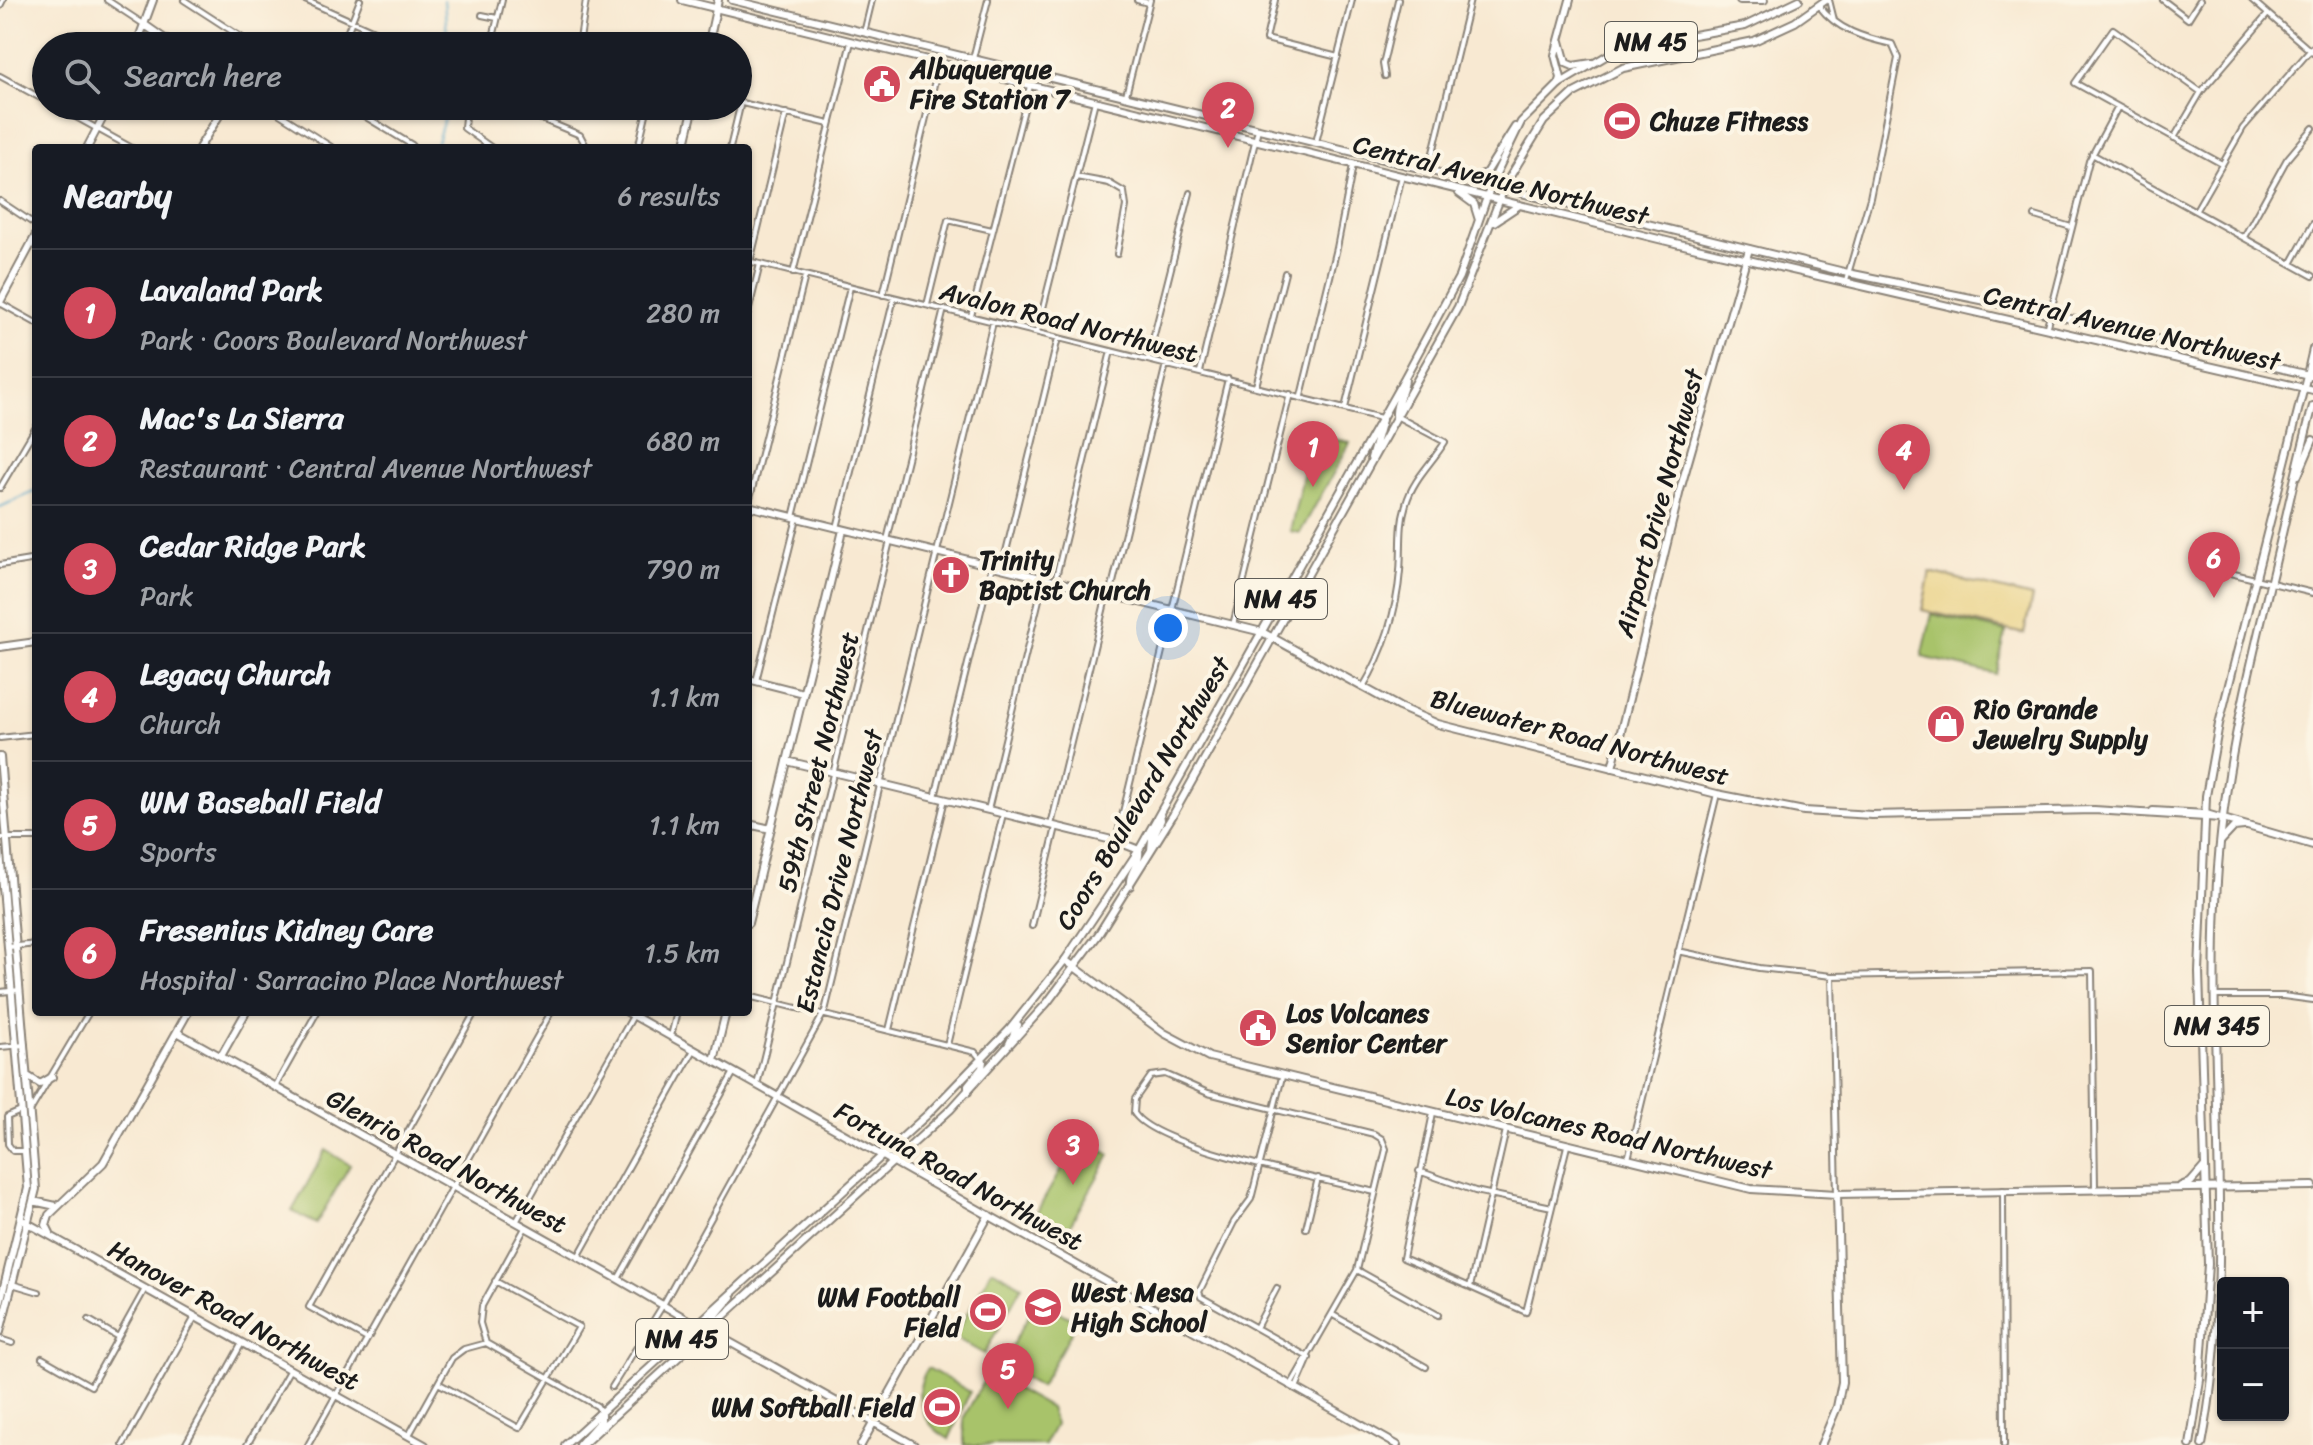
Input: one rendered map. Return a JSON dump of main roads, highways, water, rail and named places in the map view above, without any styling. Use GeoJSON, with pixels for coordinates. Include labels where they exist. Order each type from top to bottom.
{"type":"FeatureCollection","features":[{"type":"Feature","properties":{"kind":"main road"},"geometry":{"type":"LineString","coordinates":[[142,32],[153,0]]}},
{"type":"Feature","properties":{"kind":"main road","name":"Central Avenue Northwest"},"geometry":{"type":"LineString","coordinates":[[682,0],[1744,260],[2047,326],[2313,390]]}},
{"type":"Feature","properties":{"kind":"main road"},"geometry":{"type":"LineString","coordinates":[[711,32],[718,0]]}},
{"type":"Feature","properties":{"kind":"main road"},"geometry":{"type":"LineString","coordinates":[[732,0],[1848,273],[2050,314],[2310,375],[2313,349]]}},
{"type":"Feature","properties":{"kind":"main road"},"geometry":{"type":"LineString","coordinates":[[1559,84],[1555,55],[1570,0]]}},
{"type":"Feature","properties":{"kind":"main road"},"geometry":{"type":"LineString","coordinates":[[1740,0],[1764,0]]}},
{"type":"Feature","properties":{"kind":"main road","name":"NM 45"},"geometry":{"type":"LineString","coordinates":[[1488,198],[1521,122],[1559,84],[1592,63],[1642,44],[1745,26],[1799,0]]}},
{"type":"Feature","properties":{"kind":"main road","name":"NM 45"},"geometry":{"type":"LineString","coordinates":[[1500,200],[1544,121],[1591,83],[1639,62],[1754,41],[1795,22],[1818,3],[1828,0]]}},
{"type":"Feature","properties":{"kind":"main road"},"geometry":{"type":"LineString","coordinates":[[145,25],[155,32]]}},
{"type":"Feature","properties":{"kind":"main road"},"geometry":{"type":"LineString","coordinates":[[1560,41],[1566,63],[1573,66],[1592,63]]}},
{"type":"Feature","properties":{"kind":"main road"},"geometry":{"type":"LineString","coordinates":[[89,144],[102,120]]}},
{"type":"Feature","properties":{"kind":"main road"},"geometry":{"type":"LineString","coordinates":[[201,144],[216,120]]}},
{"type":"Feature","properties":{"kind":"main road"},"geometry":{"type":"LineString","coordinates":[[685,144],[691,120]]}},
{"type":"Feature","properties":{"kind":"main road"},"geometry":{"type":"LineString","coordinates":[[1469,179],[1486,173],[1509,133],[1521,122]]}},
{"type":"Feature","properties":{"kind":"main road"},"geometry":{"type":"LineString","coordinates":[[1447,186],[1474,204],[1479,213],[1479,228]]}},
{"type":"Feature","properties":{"kind":"main road","name":"Coors Boulevard Northwest"},"geometry":{"type":"LineString","coordinates":[[565,1445],[883,1155],[982,1060],[1065,960],[1139,850],[1405,377],[1459,277],[1488,198]]}},
{"type":"Feature","properties":{"kind":"main road","name":"Coors Boulevard Northwest"},"geometry":{"type":"LineString","coordinates":[[581,1445],[895,1162],[968,1092],[1075,966],[1151,852],[1371,462],[1469,284],[1500,200]]}},
{"type":"Feature","properties":{"kind":"main road"},"geometry":{"type":"LineString","coordinates":[[1492,225],[1501,215],[1520,205]]}},
{"type":"Feature","properties":{"kind":"main road"},"geometry":{"type":"LineString","coordinates":[[0,302],[32,242]]}},
{"type":"Feature","properties":{"kind":"main road","name":"Airport Drive Northwest"},"geometry":{"type":"LineString","coordinates":[[1612,768],[1680,490],[1749,249]]}},
{"type":"Feature","properties":{"kind":"main road"},"geometry":{"type":"LineString","coordinates":[[1791,271],[1794,260]]}},
{"type":"Feature","properties":{"kind":"main road"},"geometry":{"type":"LineString","coordinates":[[1459,277],[1469,284]]}},
{"type":"Feature","properties":{"kind":"main road","name":"NM 345"},"geometry":{"type":"LineString","coordinates":[[2190,1445],[2206,1313],[2206,1186],[2199,945],[2206,796],[2219,724],[2258,580],[2304,388],[2310,375]]}},
{"type":"Feature","properties":{"kind":"main road"},"geometry":{"type":"LineString","coordinates":[[1396,416],[1396,405],[1406,385],[1405,377]]}},
{"type":"Feature","properties":{"kind":"main road","name":"NM 345"},"geometry":{"type":"LineString","coordinates":[[2202,1445],[2219,1329],[2221,1186],[2216,996],[2221,818],[2234,732],[2313,406]]}},
{"type":"Feature","properties":{"kind":"main road"},"geometry":{"type":"LineString","coordinates":[[1371,462],[1373,447],[1381,432],[1381,418]]}},
{"type":"Feature","properties":{"kind":"main road"},"geometry":{"type":"LineString","coordinates":[[2295,482],[2308,459],[2313,440]]}},
{"type":"Feature","properties":{"kind":"main road","name":"Bluewater Road Northwest"},"geometry":{"type":"LineString","coordinates":[[752,507],[1262,632],[1416,715],[1454,729],[1717,794],[1804,811],[1848,815],[2191,811],[2206,817]]}},
{"type":"Feature","properties":{"kind":"main road"},"geometry":{"type":"LineString","coordinates":[[752,907],[840,529]]}},
{"type":"Feature","properties":{"kind":"main road"},"geometry":{"type":"LineString","coordinates":[[0,647],[32,643]]}},
{"type":"Feature","properties":{"kind":"main road"},"geometry":{"type":"LineString","coordinates":[[752,680],[803,693]]}},
{"type":"Feature","properties":{"kind":"main road"},"geometry":{"type":"LineString","coordinates":[[0,757],[30,1151],[31,1200],[0,1330]]}},
{"type":"Feature","properties":{"kind":"main road"},"geometry":{"type":"LineString","coordinates":[[787,761],[1116,841],[1139,850],[1140,858],[1129,878],[1130,886]]}},
{"type":"Feature","properties":{"kind":"main road"},"geometry":{"type":"LineString","coordinates":[[2191,811],[2206,796]]}},
{"type":"Feature","properties":{"kind":"main road","name":"Bluewater Road Northwest"},"geometry":{"type":"LineString","coordinates":[[2149,811],[2221,818],[2313,845]]}},
{"type":"Feature","properties":{"kind":"main road"},"geometry":{"type":"LineString","coordinates":[[1151,852],[1152,839],[1161,820],[1160,813]]}},
{"type":"Feature","properties":{"kind":"main road"},"geometry":{"type":"LineString","coordinates":[[752,825],[771,829]]}},
{"type":"Feature","properties":{"kind":"main road"},"geometry":{"type":"LineString","coordinates":[[2219,844],[2234,827],[2250,825]]}},
{"type":"Feature","properties":{"kind":"main road"},"geometry":{"type":"LineString","coordinates":[[0,851],[13,947]]}},
{"type":"Feature","properties":{"kind":"main road","name":"Los Volcanes Road Northwest"},"geometry":{"type":"LineString","coordinates":[[1065,960],[1179,1043],[1209,1057],[1751,1189],[1837,1194],[2313,1186]]}},
{"type":"Feature","properties":{"kind":"main road"},"geometry":{"type":"LineString","coordinates":[[1008,1047],[1009,1039],[1025,1011]]}},
{"type":"Feature","properties":{"kind":"main road"},"geometry":{"type":"LineString","coordinates":[[51,1235],[46,1220],[56,1206],[103,1163],[186,1016]]}},
{"type":"Feature","properties":{"kind":"main road"},"geometry":{"type":"LineString","coordinates":[[221,1056],[244,1016]]}},
{"type":"Feature","properties":{"kind":"main road","name":"Fortuna Road Northwest"},"geometry":{"type":"LineString","coordinates":[[634,1016],[1388,1443],[1397,1445]]}},
{"type":"Feature","properties":{"kind":"main road"},"geometry":{"type":"LineString","coordinates":[[714,1061],[725,1016]]}},
{"type":"Feature","properties":{"kind":"main road","name":"Glenrio Road Northwest"},"geometry":{"type":"LineString","coordinates":[[177,1032],[618,1279],[694,1327]]}},
{"type":"Feature","properties":{"kind":"main road"},"geometry":{"type":"LineString","coordinates":[[21,1045],[27,1072],[26,1112]]}},
{"type":"Feature","properties":{"kind":"main road"},"geometry":{"type":"LineString","coordinates":[[968,1092],[968,1085],[982,1068],[982,1060]]}},
{"type":"Feature","properties":{"kind":"main road"},"geometry":{"type":"LineString","coordinates":[[27,1072],[37,1084],[46,1083],[52,1077]]}},
{"type":"Feature","properties":{"kind":"main road"},"geometry":{"type":"LineString","coordinates":[[2181,1186],[2191,1182],[2205,1164]]}},
{"type":"Feature","properties":{"kind":"main road"},"geometry":{"type":"LineString","coordinates":[[1821,1445],[1837,1407],[1842,1382],[1837,1194]]}},
{"type":"Feature","properties":{"kind":"main road"},"geometry":{"type":"LineString","coordinates":[[31,1200],[56,1206]]}},
{"type":"Feature","properties":{"kind":"main road"},"geometry":{"type":"LineString","coordinates":[[861,1445],[989,1215]]}},
{"type":"Feature","properties":{"kind":"main road","name":"Hanover Road Northwest"},"geometry":{"type":"LineString","coordinates":[[26,1222],[425,1445]]}},
{"type":"Feature","properties":{"kind":"main road"},"geometry":{"type":"LineString","coordinates":[[0,1303],[10,1283]]}},
{"type":"Feature","properties":{"kind":"main road"},"geometry":{"type":"LineString","coordinates":[[732,1294],[729,1303],[714,1317],[712,1328],[717,1335],[914,1445]]}},
{"type":"Feature","properties":{"kind":"main road"},"geometry":{"type":"LineString","coordinates":[[679,1358],[693,1337],[694,1327]]}},
{"type":"Feature","properties":{"kind":"main road"},"geometry":{"type":"LineString","coordinates":[[581,1445],[601,1420],[601,1412]]}},
{"type":"Feature","properties":{"kind":"waterway"},"geometry":{"type":"LineString","coordinates":[[444,0],[447,32]]}},
{"type":"Feature","properties":{"kind":"waterway"},"geometry":{"type":"LineString","coordinates":[[436,144],[444,120]]}},
{"type":"Feature","properties":{"kind":"waterway"},"geometry":{"type":"LineString","coordinates":[[0,507],[32,493]]}},
{"type":"Feature","properties":{"kind":"place","name":"Albuquerque Fire Station 7"},"geometry":{"type":"Point","coordinates":[882,84]}},
{"type":"Feature","properties":{"kind":"place","name":"Chuze Fitness"},"geometry":{"type":"Point","coordinates":[1622,121]}},
{"type":"Feature","properties":{"kind":"place","name":"Mac's La Sierra"},"geometry":{"type":"Point","coordinates":[1228,148]}},
{"type":"Feature","properties":{"kind":"place","name":"Lavaland Park"},"geometry":{"type":"Point","coordinates":[1313,487]}},
{"type":"Feature","properties":{"kind":"place","name":"Legacy Church"},"geometry":{"type":"Point","coordinates":[1904,490]}},
{"type":"Feature","properties":{"kind":"place","name":"Trinity Baptist Church"},"geometry":{"type":"Point","coordinates":[951,575]}},
{"type":"Feature","properties":{"kind":"place","name":"Fresenius Kidney Care"},"geometry":{"type":"Point","coordinates":[2214,598]}},
{"type":"Feature","properties":{"kind":"place","name":"Rio Grande Jewelry Supply"},"geometry":{"type":"Point","coordinates":[1946,724]}},
{"type":"Feature","properties":{"kind":"place","name":"Los Volcanes Senior Center"},"geometry":{"type":"Point","coordinates":[1258,1028]}},
{"type":"Feature","properties":{"kind":"place","name":"Cedar Ridge Park"},"geometry":{"type":"Point","coordinates":[1073,1185]}},
{"type":"Feature","properties":{"kind":"place","name":"West Mesa High School"},"geometry":{"type":"Point","coordinates":[1043,1307]}},
{"type":"Feature","properties":{"kind":"place","name":"WM Football Field"},"geometry":{"type":"Point","coordinates":[988,1312]}},
{"type":"Feature","properties":{"kind":"place","name":"WM Softball Field"},"geometry":{"type":"Point","coordinates":[942,1407]}},
{"type":"Feature","properties":{"kind":"place","name":"WM Baseball Field"},"geometry":{"type":"Point","coordinates":[1008,1409]}}]}
